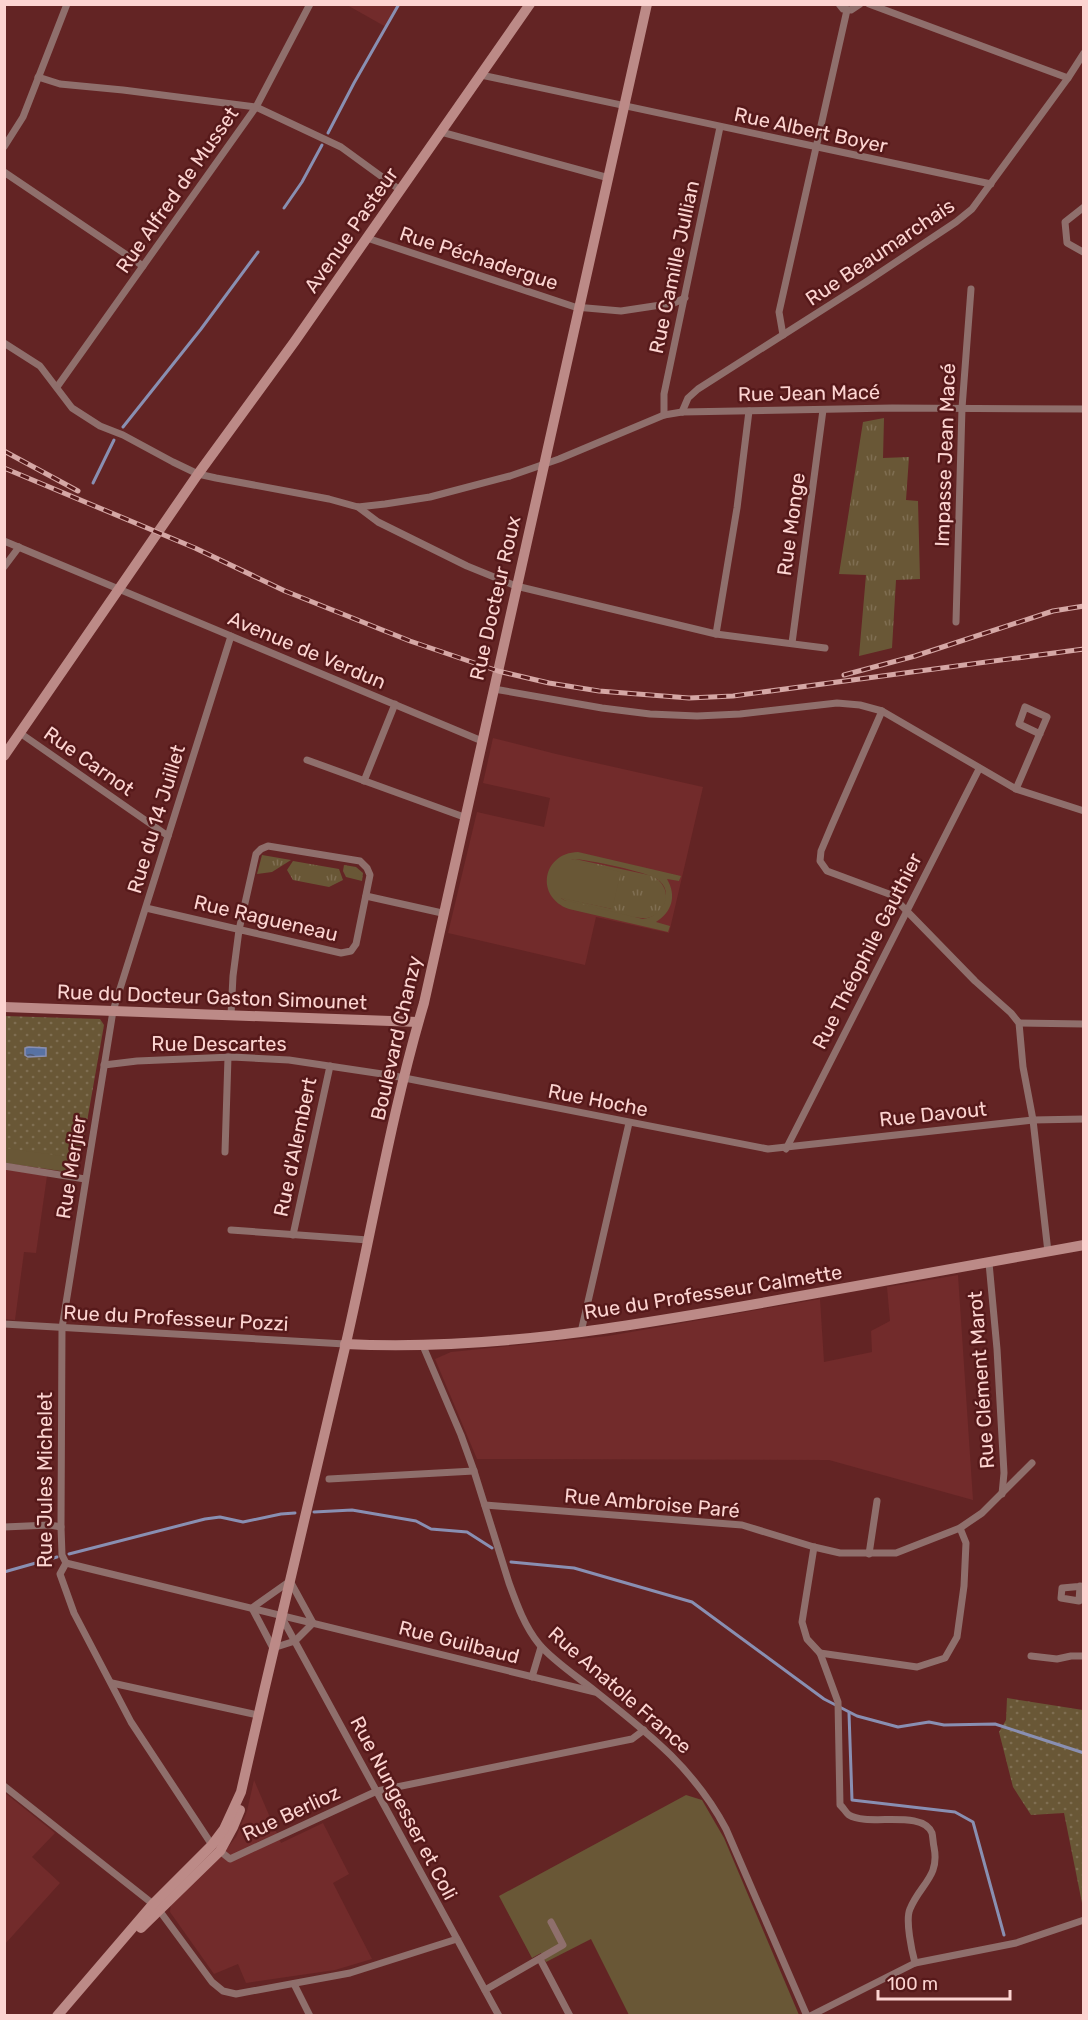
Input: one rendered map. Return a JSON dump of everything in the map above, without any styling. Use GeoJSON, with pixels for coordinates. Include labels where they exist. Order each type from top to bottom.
{"type":"FeatureCollection","features":[{"type":"Feature","properties":{"kind":"main road","name":"Avenue Pasteur"},"geometry":{"type":"LineString","coordinates":[[4,756],[198,474],[367,238],[530,4]]}},
{"type":"Feature","properties":{"kind":"main road","name":"Rue Docteur Roux"},"geometry":{"type":"LineString","coordinates":[[482,741],[647,4]]}},
{"type":"Feature","properties":{"kind":"main road","name":"Boulevard Chanzy"},"geometry":{"type":"LineString","coordinates":[[57,2016],[156,1907],[216,1848],[233,1827],[242,1804],[241,1792],[273,1648],[345,1344],[482,741]]}},
{"type":"Feature","properties":{"kind":"main road","name":"Rue du Docteur Gaston Simounet"},"geometry":{"type":"LineString","coordinates":[[4,1007],[418,1022]]}},
{"type":"Feature","properties":{"kind":"main road","name":"Rue du Professeur Calmette"},"geometry":{"type":"LineString","coordinates":[[345,1344],[423,1346],[521,1340],[581,1332],[695,1315],[1083,1245]]}},
{"type":"Feature","properties":{"kind":"street"},"geometry":{"type":"LineString","coordinates":[[4,147],[23,117],[67,4]]}},
{"type":"Feature","properties":{"kind":"street","name":"Rue Alfred de Musset"},"geometry":{"type":"LineString","coordinates":[[57,387],[256,107],[310,4]]}},
{"type":"Feature","properties":{"kind":"street"},"geometry":{"type":"LineString","coordinates":[[838,4],[847,10],[854,9],[860,4]]}},
{"type":"Feature","properties":{"kind":"street"},"geometry":{"type":"LineString","coordinates":[[869,4],[1068,78]]}},
{"type":"Feature","properties":{"kind":"street"},"geometry":{"type":"LineString","coordinates":[[783,335],[779,312],[847,10]]}},
{"type":"Feature","properties":{"kind":"street","name":"Rue Beaumarchais"},"geometry":{"type":"LineString","coordinates":[[682,412],[688,398],[698,389],[956,222],[972,209],[1068,78],[1083,53]]}},
{"type":"Feature","properties":{"kind":"street","name":"Rue Albert Boyer"},"geometry":{"type":"LineString","coordinates":[[481,75],[991,184]]}},
{"type":"Feature","properties":{"kind":"street"},"geometry":{"type":"LineString","coordinates":[[38,77],[60,84],[256,107],[340,147],[400,190]]}},
{"type":"Feature","properties":{"kind":"street","name":"Rue Camille Jullian"},"geometry":{"type":"LineString","coordinates":[[664,415],[664,394],[720,127]]}},
{"type":"Feature","properties":{"kind":"street"},"geometry":{"type":"LineString","coordinates":[[441,132],[609,178]]}},
{"type":"Feature","properties":{"kind":"street"},"geometry":{"type":"LineString","coordinates":[[4,172],[143,266]]}},
{"type":"Feature","properties":{"kind":"street"},"geometry":{"type":"LineString","coordinates":[[1083,207],[1065,222],[1067,243],[1083,252]]}},
{"type":"Feature","properties":{"kind":"street","name":"Rue Péchadergue"},"geometry":{"type":"LineString","coordinates":[[367,238],[567,305],[621,311],[674,303],[685,298]]}},
{"type":"Feature","properties":{"kind":"street","name":"Impasse Jean Macé"},"geometry":{"type":"LineString","coordinates":[[956,622],[962,408],[971,289]]}},
{"type":"Feature","properties":{"kind":"street"},"geometry":{"type":"LineString","coordinates":[[4,344],[40,366],[72,408],[100,426],[123,435],[198,474],[329,499],[358,507],[378,522],[467,566],[516,586],[716,634],[825,648]]}},
{"type":"Feature","properties":{"kind":"street","name":"Rue Jean Macé"},"geometry":{"type":"LineString","coordinates":[[358,507],[430,497],[510,476],[664,415],[682,412],[962,408],[1083,409]]}},
{"type":"Feature","properties":{"kind":"street","name":"Rue Monge"},"geometry":{"type":"LineString","coordinates":[[792,643],[823,410]]}},
{"type":"Feature","properties":{"kind":"street"},"geometry":{"type":"LineString","coordinates":[[716,634],[737,508],[749,411]]}},
{"type":"Feature","properties":{"kind":"street","name":"Avenue de Verdun"},"geometry":{"type":"LineString","coordinates":[[4,541],[482,741]]}},
{"type":"Feature","properties":{"kind":"street"},"geometry":{"type":"LineString","coordinates":[[4,567],[19,547]]}},
{"type":"Feature","properties":{"kind":"street","name":"Rue du 14 Juillet"},"geometry":{"type":"LineString","coordinates":[[113,1011],[231,636]]}},
{"type":"Feature","properties":{"kind":"street"},"geometry":{"type":"LineString","coordinates":[[494,689],[650,714],[697,716],[740,714],[837,703],[860,705],[882,711],[1016,789],[1083,811]]}},
{"type":"Feature","properties":{"kind":"street"},"geometry":{"type":"LineString","coordinates":[[364,781],[395,704]]}},
{"type":"Feature","properties":{"kind":"street"},"geometry":{"type":"LineString","coordinates":[[1016,789],[1040,734],[1047,717],[1025,707],[1019,724],[1040,734]]}},
{"type":"Feature","properties":{"kind":"street"},"geometry":{"type":"LineString","coordinates":[[882,711],[821,851],[820,861],[827,871],[889,894],[1019,1023],[1048,1252]]}},
{"type":"Feature","properties":{"kind":"street","name":"Rue Carnot"},"geometry":{"type":"LineString","coordinates":[[20,733],[168,836]]}},
{"type":"Feature","properties":{"kind":"street"},"geometry":{"type":"LineString","coordinates":[[307,760],[464,817]]}},
{"type":"Feature","properties":{"kind":"street","name":"Rue Théophile Gauthier"},"geometry":{"type":"LineString","coordinates":[[786,1149],[979,769]]}},
{"type":"Feature","properties":{"kind":"street"},"geometry":{"type":"LineString","coordinates":[[231,1016],[239,930],[256,854],[261,849],[268,846],[360,861],[370,875],[366,896],[442,913]]}},
{"type":"Feature","properties":{"kind":"street","name":"Rue Ragueneau"},"geometry":{"type":"LineString","coordinates":[[146,908],[341,953],[351,951],[356,944],[366,896]]}},
{"type":"Feature","properties":{"kind":"street","name":"Rue Merjier"},"geometry":{"type":"LineString","coordinates":[[62,1328],[113,1011]]}},
{"type":"Feature","properties":{"kind":"street"},"geometry":{"type":"LineString","coordinates":[[1019,1023],[1083,1024]]}},
{"type":"Feature","properties":{"kind":"street"},"geometry":{"type":"LineString","coordinates":[[225,1152],[228,1057]]}},
{"type":"Feature","properties":{"kind":"street","name":"Rue Descartes"},"geometry":{"type":"LineString","coordinates":[[104,1065],[137,1061],[228,1057],[289,1060],[405,1079]]}},
{"type":"Feature","properties":{"kind":"street","name":"Rue d'Alembert"},"geometry":{"type":"LineString","coordinates":[[293,1235],[330,1066]]}},
{"type":"Feature","properties":{"kind":"street","name":"Rue Hoche"},"geometry":{"type":"LineString","coordinates":[[405,1079],[768,1149],[786,1149]]}},
{"type":"Feature","properties":{"kind":"street","name":"Rue Davout"},"geometry":{"type":"LineString","coordinates":[[786,1149],[869,1137],[1033,1120],[1083,1119]]}},
{"type":"Feature","properties":{"kind":"street"},"geometry":{"type":"LineString","coordinates":[[581,1332],[629,1123]]}},
{"type":"Feature","properties":{"kind":"street"},"geometry":{"type":"LineString","coordinates":[[4,1166],[85,1179]]}},
{"type":"Feature","properties":{"kind":"street"},"geometry":{"type":"LineString","coordinates":[[231,1230],[368,1240]]}},
{"type":"Feature","properties":{"kind":"street","name":"Rue Clément Marot"},"geometry":{"type":"LineString","coordinates":[[989,1263],[1004,1473],[1002,1494]]}},
{"type":"Feature","properties":{"kind":"street","name":"Rue du Professeur Pozzi"},"geometry":{"type":"LineString","coordinates":[[4,1324],[345,1344]]}},
{"type":"Feature","properties":{"kind":"street","name":"Rue Jules Michelet"},"geometry":{"type":"LineString","coordinates":[[62,1328],[61,1527],[62,1555],[66,1563],[60,1574],[74,1613],[131,1722],[216,1848]]}},
{"type":"Feature","properties":{"kind":"street","name":"Rue Anatole France"},"geometry":{"type":"LineString","coordinates":[[423,1346],[461,1435],[517,1606],[541,1647],[644,1730],[689,1773],[712,1803],[726,1829],[808,2016]]}},
{"type":"Feature","properties":{"kind":"street","name":"Rue Ambroise Paré"},"geometry":{"type":"LineString","coordinates":[[485,1505],[742,1525],[840,1553],[896,1553],[960,1528],[982,1513],[1032,1463]]}},
{"type":"Feature","properties":{"kind":"street"},"geometry":{"type":"LineString","coordinates":[[329,1479],[474,1471]]}},
{"type":"Feature","properties":{"kind":"street"},"geometry":{"type":"LineString","coordinates":[[869,1554],[877,1501]]}},
{"type":"Feature","properties":{"kind":"street"},"geometry":{"type":"LineString","coordinates":[[4,1527],[50,1525],[61,1527]]}},
{"type":"Feature","properties":{"kind":"street"},"geometry":{"type":"LineString","coordinates":[[820,1653],[917,1667],[945,1658],[957,1637],[964,1586],[966,1543],[960,1528]]}},
{"type":"Feature","properties":{"kind":"street"},"geometry":{"type":"LineString","coordinates":[[814,1547],[802,1622],[807,1640],[820,1653],[838,1702],[840,1804],[849,1815],[861,1818],[915,1821],[926,1825],[932,1833],[935,1854],[933,1873],[910,1909],[908,1917],[915,1964]]}},
{"type":"Feature","properties":{"kind":"street","name":"Rue Guilbaud"},"geometry":{"type":"LineString","coordinates":[[66,1563],[598,1693]]}},
{"type":"Feature","properties":{"kind":"street"},"geometry":{"type":"LineString","coordinates":[[290,1581],[313,1623],[295,1641],[273,1648],[252,1608],[290,1581]]}},
{"type":"Feature","properties":{"kind":"street","name":"Rue Nungesser et Coli"},"geometry":{"type":"LineString","coordinates":[[281,1616],[499,2016]]}},
{"type":"Feature","properties":{"kind":"street"},"geometry":{"type":"LineString","coordinates":[[532,1677],[541,1647]]}},
{"type":"Feature","properties":{"kind":"street"},"geometry":{"type":"LineString","coordinates":[[1031,1656],[1058,1659],[1083,1656]]}},
{"type":"Feature","properties":{"kind":"street"},"geometry":{"type":"LineString","coordinates":[[112,1683],[258,1715]]}},
{"type":"Feature","properties":{"kind":"street","name":"Rue Berlioz"},"geometry":{"type":"LineString","coordinates":[[216,1848],[230,1859],[377,1791],[632,1739],[644,1730]]}},
{"type":"Feature","properties":{"kind":"street"},"geometry":{"type":"LineString","coordinates":[[4,1786],[156,1907],[212,1982],[223,1991],[236,1994],[364,1970],[457,1939]]}},
{"type":"Feature","properties":{"kind":"street"},"geometry":{"type":"LineString","coordinates":[[808,2016],[915,1964],[1016,1943],[1083,1920]]}},
{"type":"Feature","properties":{"kind":"street"},"geometry":{"type":"LineString","coordinates":[[485,1990],[563,1945],[551,1922]]}},
{"type":"Feature","properties":{"kind":"street"},"geometry":{"type":"LineString","coordinates":[[540,1959],[570,2016]]}},
{"type":"Feature","properties":{"kind":"street"},"geometry":{"type":"LineString","coordinates":[[294,1984],[310,2016]]}},
{"type":"Feature","properties":{"kind":"shaded area"},"geometry":{"type":"Polygon","coordinates":[[[347,5],[398,5],[386,27],[347,5]]]}},
{"type":"Feature","properties":{"kind":"shaded area"},"geometry":{"type":"Polygon","coordinates":[[[493,738],[703,787],[669,933],[596,917],[585,965],[448,933],[477,812],[544,827],[550,798],[483,783],[493,738]]]}},
{"type":"Feature","properties":{"kind":"shaded area"},"geometry":{"type":"Polygon","coordinates":[[[4,1169],[47,1176],[36,1253],[24,1252],[15,1320],[5,1319],[4,1169]]]}},
{"type":"Feature","properties":{"kind":"shaded area"},"geometry":{"type":"Polygon","coordinates":[[[958,1275],[973,1500],[829,1460],[477,1459],[435,1359],[451,1352],[608,1336],[820,1299],[824,1362],[872,1352],[871,1331],[890,1321],[887,1287],[958,1275]]]}},
{"type":"Feature","properties":{"kind":"shaded area"},"geometry":{"type":"Polygon","coordinates":[[[254,1780],[281,1843],[323,1823],[349,1874],[333,1883],[372,1959],[335,1970],[246,1983],[238,1964],[214,1974],[170,1912],[171,1902],[224,1852],[236,1837],[247,1811],[254,1780]]]}},
{"type":"Feature","properties":{"kind":"shaded area"},"geometry":{"type":"Polygon","coordinates":[[[5,1793],[55,1833],[32,1857],[60,1883],[5,1944],[5,1793]]]}},
{"type":"Feature","properties":{"kind":"green space"},"geometry":{"type":"Polygon","coordinates":[[[884,418],[883,458],[909,457],[906,500],[918,501],[920,579],[896,580],[892,648],[859,656],[866,575],[839,574],[863,422],[884,418]]]}},
{"type":"Feature","properties":{"kind":"green space"},"geometry":{"type":"Polygon","coordinates":[[[578,852],[681,876],[679,881],[667,879],[672,891],[671,903],[666,913],[656,922],[670,926],[668,932],[569,909],[558,903],[547,886],[547,876],[550,867],[566,854],[578,852]],[[571,859],[621,872],[612,909],[561,898],[564,900],[643,919],[656,914],[661,909],[666,890],[657,879],[629,869],[571,859]]]}},
{"type":"Feature","properties":{"kind":"green space"},"geometry":{"type":"Polygon","coordinates":[[[262,855],[291,860],[272,872],[257,874],[262,855]]]}},
{"type":"Feature","properties":{"kind":"green space"},"geometry":{"type":"Polygon","coordinates":[[[575,859],[653,876],[665,889],[666,900],[659,912],[647,918],[641,918],[606,912],[564,900],[560,897],[612,909],[569,860],[575,859]]]}},
{"type":"Feature","properties":{"kind":"green space"},"geometry":{"type":"Polygon","coordinates":[[[293,861],[339,869],[343,880],[329,887],[293,880],[287,870],[293,861]]]}},
{"type":"Feature","properties":{"kind":"green space"},"geometry":{"type":"Polygon","coordinates":[[[344,865],[356,867],[363,873],[362,881],[346,877],[343,871],[344,865]]]}},
{"type":"Feature","properties":{"kind":"green space"},"geometry":{"type":"Polygon","coordinates":[[[5,1016],[100,1019],[104,1025],[79,1167],[68,1172],[5,1163],[5,1016]]]}},
{"type":"Feature","properties":{"kind":"green space"},"geometry":{"type":"Polygon","coordinates":[[[5,1148],[70,1157],[68,1171],[5,1162],[5,1148]]]}},
{"type":"Feature","properties":{"kind":"green space"},"geometry":{"type":"Polygon","coordinates":[[[1007,1698],[1083,1710],[1083,1908],[1064,1813],[1031,1815],[1013,1787],[999,1732],[1006,1720],[1007,1698]]]}},
{"type":"Feature","properties":{"kind":"green space"},"geometry":{"type":"Polygon","coordinates":[[[686,1795],[702,1800],[724,1838],[799,2015],[629,2015],[591,1939],[546,1962],[541,1953],[532,1958],[499,1896],[686,1795]]]}},
{"type":"Feature","properties":{"kind":"water"},"geometry":{"type":"Polygon","coordinates":[[[25,1048],[46,1048],[46,1056],[28,1057],[25,1055],[25,1048]]]}},
{"type":"Feature","properties":{"kind":"waterway"},"geometry":{"type":"LineString","coordinates":[[328,133],[399,4]]}},
{"type":"Feature","properties":{"kind":"waterway"},"geometry":{"type":"LineString","coordinates":[[284,208],[302,182],[322,145]]}},
{"type":"Feature","properties":{"kind":"waterway"},"geometry":{"type":"LineString","coordinates":[[123,427],[201,329],[258,252]]}},
{"type":"Feature","properties":{"kind":"waterway"},"geometry":{"type":"LineString","coordinates":[[93,483],[114,440]]}},
{"type":"Feature","properties":{"kind":"waterway"},"geometry":{"type":"LineString","coordinates":[[314,1512],[352,1510],[416,1521],[431,1529],[467,1532],[492,1548]]}},
{"type":"Feature","properties":{"kind":"waterway"},"geometry":{"type":"LineString","coordinates":[[69,1554],[205,1519],[220,1517],[243,1522],[295,1513]]}},
{"type":"Feature","properties":{"kind":"waterway"},"geometry":{"type":"LineString","coordinates":[[4,1572],[57,1557]]}},
{"type":"Feature","properties":{"kind":"waterway"},"geometry":{"type":"LineString","coordinates":[[511,1562],[574,1568],[692,1602],[824,1699],[857,1716],[898,1727],[929,1722],[944,1725],[995,1724],[1084,1753]]}},
{"type":"Feature","properties":{"kind":"waterway"},"geometry":{"type":"LineString","coordinates":[[849,1713],[852,1800],[955,1812],[973,1822],[1004,1935]]}},
{"type":"Feature","properties":{"kind":"railway"},"geometry":{"type":"LineString","coordinates":[[4,451],[78,491]]}},
{"type":"Feature","properties":{"kind":"railway"},"geometry":{"type":"LineString","coordinates":[[4,468],[195,548],[285,591],[410,641],[498,671],[549,683],[599,691],[689,698],[733,696],[1084,649]]}},
{"type":"Feature","properties":{"kind":"railway"},"geometry":{"type":"LineString","coordinates":[[844,675],[915,656],[1053,611],[1084,606]]}}]}
